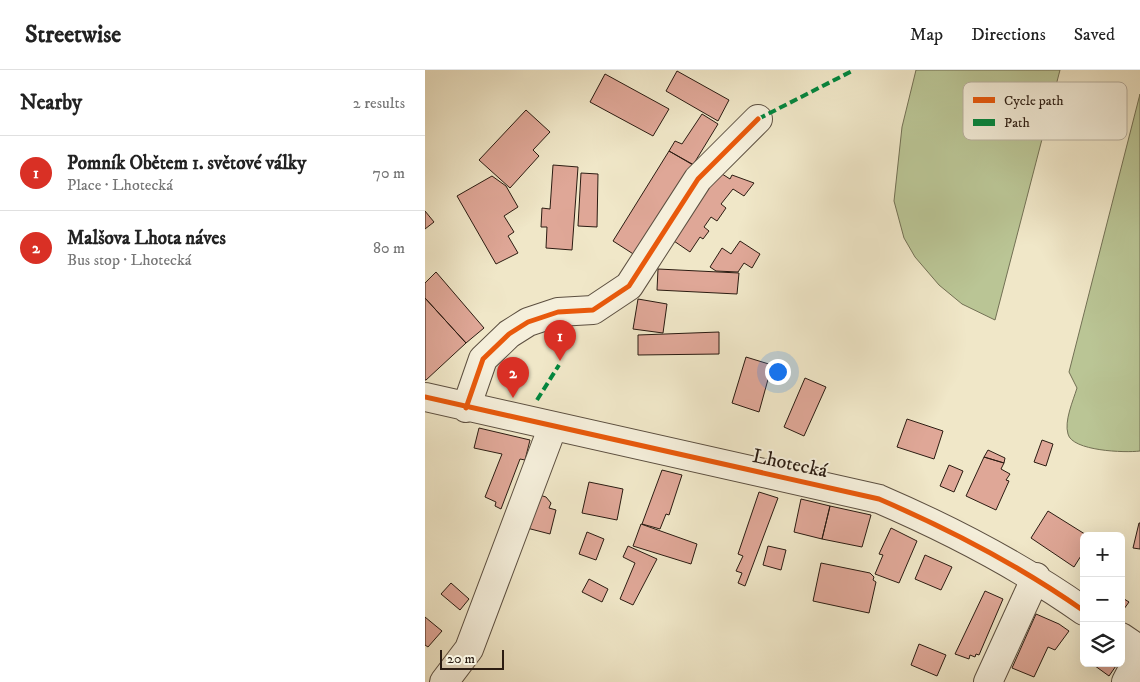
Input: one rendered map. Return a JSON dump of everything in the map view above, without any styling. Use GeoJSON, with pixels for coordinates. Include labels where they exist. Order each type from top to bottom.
{"type":"FeatureCollection","features":[{"type":"Feature","properties":{"kind":"street"},"geometry":{"type":"LineString","coordinates":[[466,408],[483,359],[509,334],[528,322],[558,312],[593,310],[629,286],[698,179],[758,119]]}},
{"type":"Feature","properties":{"kind":"street","name":"Lhotecká"},"geometry":{"type":"LineString","coordinates":[[425,397],[466,408],[879,499],[927,520],[1036,577],[1080,608]]}},
{"type":"Feature","properties":{"kind":"street"},"geometry":{"type":"LineString","coordinates":[[444,682],[469,649],[553,426]]}},
{"type":"Feature","properties":{"kind":"street"},"geometry":{"type":"LineString","coordinates":[[988,682],[1036,577]]}},
{"type":"Feature","properties":{"kind":"street"},"geometry":{"type":"LineString","coordinates":[[1125,640],[1140,650]]}},
{"type":"Feature","properties":{"kind":"street"},"geometry":{"type":"LineString","coordinates":[[1127,682],[1140,655]]}},
{"type":"Feature","properties":{"kind":"green space"},"geometry":{"type":"Polygon","coordinates":[[[916,70],[1060,70],[1057,82],[963,82],[963,140],[1042,140],[995,320],[962,304],[939,285],[915,257],[904,238],[894,201],[902,127],[916,70]]]}},
{"type":"Feature","properties":{"kind":"green space"},"geometry":{"type":"Polygon","coordinates":[[[1140,94],[1140,451],[1123,452],[1100,450],[1072,440],[1068,434],[1067,423],[1077,388],[1069,372],[1140,94]]]}},
{"type":"Feature","properties":{"kind":"building"},"geometry":{"type":"Polygon","coordinates":[[[677,71],[729,100],[718,121],[666,91],[677,71]]]}},
{"type":"Feature","properties":{"kind":"building"},"geometry":{"type":"Polygon","coordinates":[[[605,74],[669,109],[653,136],[590,102],[605,74]]]}},
{"type":"Feature","properties":{"kind":"building"},"geometry":{"type":"Polygon","coordinates":[[[526,110],[550,132],[533,150],[539,156],[510,188],[479,160],[526,110]]]}},
{"type":"Feature","properties":{"kind":"building"},"geometry":{"type":"Polygon","coordinates":[[[702,114],[718,124],[693,165],[669,151],[675,141],[682,144],[702,114]]]}},
{"type":"Feature","properties":{"kind":"building"},"geometry":{"type":"Polygon","coordinates":[[[669,151],[694,165],[638,257],[613,241],[669,151]]]}},
{"type":"Feature","properties":{"kind":"building"},"geometry":{"type":"Polygon","coordinates":[[[553,165],[578,167],[572,250],[546,248],[547,227],[541,227],[542,208],[550,209],[553,165]]]}},
{"type":"Feature","properties":{"kind":"building"},"geometry":{"type":"Polygon","coordinates":[[[719,172],[730,179],[732,175],[754,183],[744,196],[733,189],[721,204],[726,208],[717,221],[711,217],[704,227],[709,231],[703,239],[700,237],[690,252],[671,239],[719,172]]]}},
{"type":"Feature","properties":{"kind":"building"},"geometry":{"type":"Polygon","coordinates":[[[581,173],[598,174],[597,227],[578,226],[581,173]]]}},
{"type":"Feature","properties":{"kind":"building"},"geometry":{"type":"Polygon","coordinates":[[[492,176],[506,186],[518,207],[504,216],[514,232],[508,236],[518,253],[496,264],[457,196],[492,176]]]}},
{"type":"Feature","properties":{"kind":"building"},"geometry":{"type":"Polygon","coordinates":[[[425,211],[434,222],[425,229],[425,211]]]}},
{"type":"Feature","properties":{"kind":"building"},"geometry":{"type":"Polygon","coordinates":[[[740,241],[760,254],[752,268],[744,263],[738,272],[716,271],[710,267],[722,248],[731,254],[740,241]]]}},
{"type":"Feature","properties":{"kind":"building"},"geometry":{"type":"Polygon","coordinates":[[[658,269],[739,273],[737,294],[657,290],[658,269]]]}},
{"type":"Feature","properties":{"kind":"building"},"geometry":{"type":"Polygon","coordinates":[[[436,272],[484,328],[466,343],[425,298],[425,283],[436,272]]]}},
{"type":"Feature","properties":{"kind":"building"},"geometry":{"type":"Polygon","coordinates":[[[425,298],[466,343],[426,380],[425,380],[425,298]]]}},
{"type":"Feature","properties":{"kind":"building"},"geometry":{"type":"Polygon","coordinates":[[[638,299],[667,304],[663,333],[633,329],[638,299]]]}},
{"type":"Feature","properties":{"kind":"building"},"geometry":{"type":"Polygon","coordinates":[[[719,332],[719,354],[638,355],[638,335],[719,332]]]}},
{"type":"Feature","properties":{"kind":"building"},"geometry":{"type":"Polygon","coordinates":[[[746,357],[772,365],[759,412],[732,403],[746,357]]]}},
{"type":"Feature","properties":{"kind":"building"},"geometry":{"type":"Polygon","coordinates":[[[805,378],[826,387],[804,436],[784,427],[805,378]]]}},
{"type":"Feature","properties":{"kind":"building"},"geometry":{"type":"Polygon","coordinates":[[[907,419],[943,431],[934,459],[897,447],[907,419]]]}},
{"type":"Feature","properties":{"kind":"building"},"geometry":{"type":"Polygon","coordinates":[[[479,428],[530,440],[525,460],[520,459],[501,509],[495,506],[496,502],[485,497],[502,454],[474,448],[479,428]]]}},
{"type":"Feature","properties":{"kind":"building"},"geometry":{"type":"Polygon","coordinates":[[[1042,440],[1053,444],[1046,466],[1034,462],[1042,440]]]}},
{"type":"Feature","properties":{"kind":"building"},"geometry":{"type":"Polygon","coordinates":[[[988,450],[1005,458],[1004,463],[984,457],[988,450]]]}},
{"type":"Feature","properties":{"kind":"building"},"geometry":{"type":"Polygon","coordinates":[[[984,457],[1004,463],[1001,469],[1010,474],[1006,480],[1009,481],[996,510],[966,496],[984,457]]]}},
{"type":"Feature","properties":{"kind":"building"},"geometry":{"type":"Polygon","coordinates":[[[949,465],[963,471],[954,492],[940,486],[949,465]]]}},
{"type":"Feature","properties":{"kind":"building"},"geometry":{"type":"Polygon","coordinates":[[[662,470],[682,475],[669,515],[666,514],[660,529],[642,524],[662,470]]]}},
{"type":"Feature","properties":{"kind":"building"},"geometry":{"type":"Polygon","coordinates":[[[589,482],[623,489],[617,520],[582,513],[589,482]]]}},
{"type":"Feature","properties":{"kind":"building"},"geometry":{"type":"Polygon","coordinates":[[[759,492],[778,498],[745,586],[738,583],[742,573],[736,571],[743,556],[738,554],[759,492]]]}},
{"type":"Feature","properties":{"kind":"building"},"geometry":{"type":"Polygon","coordinates":[[[533,493],[546,497],[551,503],[549,508],[556,510],[550,534],[523,527],[533,493]]]}},
{"type":"Feature","properties":{"kind":"building"},"geometry":{"type":"Polygon","coordinates":[[[801,499],[830,506],[822,539],[794,532],[801,499]]]}},
{"type":"Feature","properties":{"kind":"building"},"geometry":{"type":"Polygon","coordinates":[[[830,506],[871,515],[862,547],[822,539],[830,506]]]}},
{"type":"Feature","properties":{"kind":"building"},"geometry":{"type":"Polygon","coordinates":[[[1048,511],[1082,532],[1080,532],[1080,557],[1074,567],[1031,538],[1048,511]]]}},
{"type":"Feature","properties":{"kind":"building"},"geometry":{"type":"Polygon","coordinates":[[[1140,523],[1140,549],[1133,548],[1140,523]]]}},
{"type":"Feature","properties":{"kind":"building"},"geometry":{"type":"Polygon","coordinates":[[[641,524],[697,544],[691,564],[633,546],[641,524]]]}},
{"type":"Feature","properties":{"kind":"building"},"geometry":{"type":"Polygon","coordinates":[[[891,528],[917,541],[899,583],[875,574],[883,555],[879,554],[891,528]]]}},
{"type":"Feature","properties":{"kind":"building"},"geometry":{"type":"Polygon","coordinates":[[[587,532],[604,539],[596,560],[579,554],[587,532]]]}},
{"type":"Feature","properties":{"kind":"building"},"geometry":{"type":"Polygon","coordinates":[[[628,546],[657,559],[633,605],[620,599],[635,563],[623,557],[628,546]]]}},
{"type":"Feature","properties":{"kind":"building"},"geometry":{"type":"Polygon","coordinates":[[[768,546],[786,550],[781,570],[763,565],[768,546]]]}},
{"type":"Feature","properties":{"kind":"building"},"geometry":{"type":"Polygon","coordinates":[[[925,555],[952,567],[941,590],[915,579],[925,555]]]}},
{"type":"Feature","properties":{"kind":"building"},"geometry":{"type":"Polygon","coordinates":[[[821,563],[870,573],[874,577],[873,580],[876,582],[869,613],[813,601],[821,563]]]}},
{"type":"Feature","properties":{"kind":"building"},"geometry":{"type":"Polygon","coordinates":[[[589,579],[608,589],[602,602],[582,592],[589,579]]]}},
{"type":"Feature","properties":{"kind":"building"},"geometry":{"type":"Polygon","coordinates":[[[451,583],[469,599],[460,610],[441,594],[451,583]]]}},
{"type":"Feature","properties":{"kind":"building"},"geometry":{"type":"Polygon","coordinates":[[[985,591],[1003,599],[979,655],[976,654],[975,657],[970,655],[969,659],[955,654],[985,591]]]}},
{"type":"Feature","properties":{"kind":"building"},"geometry":{"type":"Polygon","coordinates":[[[1125,600],[1129,602],[1125,608],[1125,600]]]}},
{"type":"Feature","properties":{"kind":"building"},"geometry":{"type":"Polygon","coordinates":[[[1036,614],[1059,624],[1069,631],[1055,650],[1048,647],[1034,677],[1012,668],[1036,614]]]}},
{"type":"Feature","properties":{"kind":"building"},"geometry":{"type":"Polygon","coordinates":[[[425,617],[442,631],[428,647],[425,645],[425,617]]]}},
{"type":"Feature","properties":{"kind":"building"},"geometry":{"type":"Polygon","coordinates":[[[919,644],[946,655],[937,676],[911,665],[919,644]]]}},
{"type":"Feature","properties":{"kind":"building"},"geometry":{"type":"Polygon","coordinates":[[[1097,667],[1115,667],[1109,676],[1097,667]]]}},
{"type":"Feature","properties":{"kind":"marked path"},"geometry":{"type":"LineString","coordinates":[[758,119],[854,70]]}},
{"type":"Feature","properties":{"kind":"marked path"},"geometry":{"type":"LineString","coordinates":[[537,400],[559,365]]}},
{"type":"Feature","properties":{"kind":"cycle path"},"geometry":{"type":"LineString","coordinates":[[466,408],[483,359],[509,334],[528,322],[558,312],[593,310],[629,286],[698,179],[758,119]]}},
{"type":"Feature","properties":{"kind":"cycle path"},"geometry":{"type":"LineString","coordinates":[[425,397],[879,499],[985,550],[1080,608]]}},
{"type":"Feature","properties":{"kind":"place","name":"Pomník Obětem 1. světové války"},"geometry":{"type":"Point","coordinates":[560,361]}},
{"type":"Feature","properties":{"kind":"place","name":"Malšova Lhota náves"},"geometry":{"type":"Point","coordinates":[513,398]}}]}
